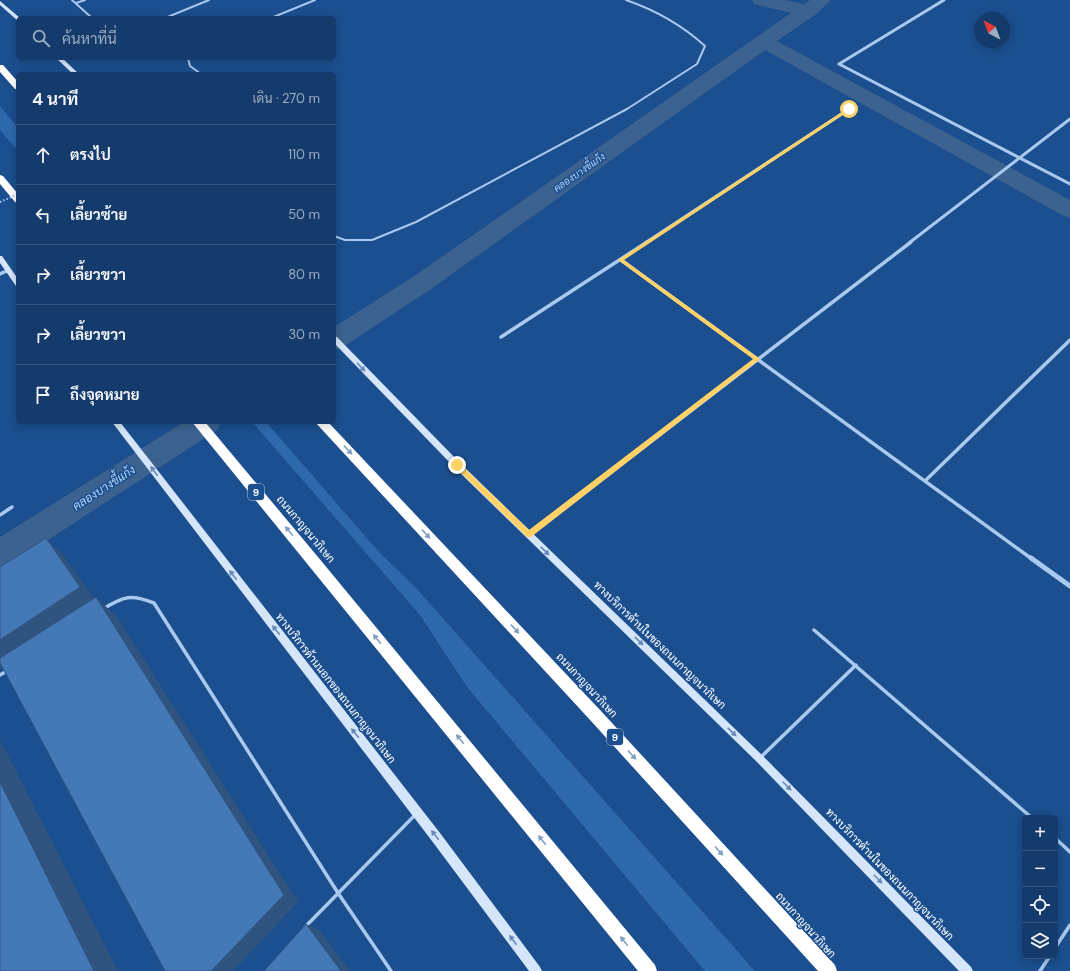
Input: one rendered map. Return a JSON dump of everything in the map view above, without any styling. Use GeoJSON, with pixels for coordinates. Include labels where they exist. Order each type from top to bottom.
{"type":"FeatureCollection","features":[{"type":"Feature","properties":{"kind":"highway"},"geometry":{"type":"LineString","coordinates":[[0,67],[16,85]]}},
{"type":"Feature","properties":{"kind":"highway"},"geometry":{"type":"LineString","coordinates":[[0,178],[16,198]]}},
{"type":"Feature","properties":{"kind":"highway","name":"ถนนกาญจนาภิเษก"},"geometry":{"type":"LineString","coordinates":[[200,424],[314,561],[648,971]]}},
{"type":"Feature","properties":{"kind":"highway","name":"ถนนกาญจนาภิเษก"},"geometry":{"type":"LineString","coordinates":[[323,424],[596,716],[829,971]]}},
{"type":"Feature","properties":{"kind":"main road"},"geometry":{"type":"LineString","coordinates":[[0,2],[16,17]]}},
{"type":"Feature","properties":{"kind":"main road"},"geometry":{"type":"LineString","coordinates":[[63,60],[74,72]]}},
{"type":"Feature","properties":{"kind":"main road"},"geometry":{"type":"LineString","coordinates":[[0,258],[16,281]]}},
{"type":"Feature","properties":{"kind":"main road","name":"ทางบริการด้านในของถนนกาญจนาภิเษก"},"geometry":{"type":"LineString","coordinates":[[336,341],[457,465],[760,758],[967,971]]}},
{"type":"Feature","properties":{"kind":"main road","name":"ทางบริการด้านนอกของถนนกาญจนาภิเษก"},"geometry":{"type":"LineString","coordinates":[[118,424],[417,812],[536,971]]}},
{"type":"Feature","properties":{"kind":"street"},"geometry":{"type":"LineString","coordinates":[[944,0],[839,64],[1070,184]]}},
{"type":"Feature","properties":{"kind":"street"},"geometry":{"type":"LineString","coordinates":[[501,337],[621,260],[849,109]]}},
{"type":"Feature","properties":{"kind":"street"},"geometry":{"type":"LineString","coordinates":[[529,535],[1070,119]]}},
{"type":"Feature","properties":{"kind":"street"},"geometry":{"type":"LineString","coordinates":[[621,260],[1070,586]]}},
{"type":"Feature","properties":{"kind":"street"},"geometry":{"type":"LineString","coordinates":[[0,274],[9,270]]}},
{"type":"Feature","properties":{"kind":"street"},"geometry":{"type":"LineString","coordinates":[[925,481],[1070,340]]}},
{"type":"Feature","properties":{"kind":"street"},"geometry":{"type":"LineString","coordinates":[[0,515],[12,507]]}},
{"type":"Feature","properties":{"kind":"lane"},"geometry":{"type":"LineString","coordinates":[[72,0],[90,16]]}},
{"type":"Feature","properties":{"kind":"lane"},"geometry":{"type":"LineString","coordinates":[[76,4],[85,0]]}},
{"type":"Feature","properties":{"kind":"lane"},"geometry":{"type":"LineString","coordinates":[[170,16],[209,0]]}},
{"type":"Feature","properties":{"kind":"lane"},"geometry":{"type":"LineString","coordinates":[[276,16],[316,0]]}},
{"type":"Feature","properties":{"kind":"lane"},"geometry":{"type":"LineString","coordinates":[[336,237],[345,240],[372,240],[416,222],[627,109],[697,64],[701,58],[704,46],[698,39],[680,26],[626,0]]}},
{"type":"Feature","properties":{"kind":"lane"},"geometry":{"type":"LineString","coordinates":[[188,60],[190,66],[198,72]]}},
{"type":"Feature","properties":{"kind":"lane"},"geometry":{"type":"LineString","coordinates":[[100,611],[120,598],[137,595],[154,603],[338,893],[391,971]]}},
{"type":"Feature","properties":{"kind":"lane"},"geometry":{"type":"LineString","coordinates":[[814,630],[1029,815]]}},
{"type":"Feature","properties":{"kind":"lane"},"geometry":{"type":"LineString","coordinates":[[760,758],[856,665]]}},
{"type":"Feature","properties":{"kind":"lane"},"geometry":{"type":"LineString","coordinates":[[0,675],[14,666]]}},
{"type":"Feature","properties":{"kind":"lane"},"geometry":{"type":"LineString","coordinates":[[7,671],[11,678]]}},
{"type":"Feature","properties":{"kind":"lane"},"geometry":{"type":"LineString","coordinates":[[301,932],[417,812]]}},
{"type":"Feature","properties":{"kind":"lane"},"geometry":{"type":"LineString","coordinates":[[1058,841],[1070,852]]}},
{"type":"Feature","properties":{"kind":"lane"},"geometry":{"type":"LineString","coordinates":[[1058,943],[1070,925]]}},
{"type":"Feature","properties":{"kind":"lane"},"geometry":{"type":"LineString","coordinates":[[1040,971],[1048,959]]}},
{"type":"Feature","properties":{"kind":"path"},"geometry":{"type":"LineString","coordinates":[[0,202],[16,195]]}},
{"type":"Feature","properties":{"kind":"shaded area"},"geometry":{"type":"Polygon","coordinates":[[[0,106],[16,126],[16,149],[0,130],[0,106]]]}},
{"type":"Feature","properties":{"kind":"shaded area"},"geometry":{"type":"Polygon","coordinates":[[[254,424],[268,424],[379,552],[417,589],[755,971],[705,971],[467,687],[420,615],[254,424]]]}},
{"type":"Feature","properties":{"kind":"building"},"geometry":{"type":"Polygon","coordinates":[[[46,538],[80,587],[0,640],[0,567],[46,538]]]}},
{"type":"Feature","properties":{"kind":"building"},"geometry":{"type":"Polygon","coordinates":[[[96,597],[284,895],[211,971],[165,971],[0,663],[0,658],[96,597]]]}},
{"type":"Feature","properties":{"kind":"building"},"geometry":{"type":"Polygon","coordinates":[[[0,782],[94,971],[0,971],[0,782]]]}},
{"type":"Feature","properties":{"kind":"building"},"geometry":{"type":"Polygon","coordinates":[[[306,924],[341,971],[264,971],[306,924]]]}},
{"type":"Feature","properties":{"kind":"waterway"},"geometry":{"type":"LineString","coordinates":[[761,0],[807,11]]}},
{"type":"Feature","properties":{"kind":"waterway","name":"คลองบางขี้แก้ง"},"geometry":{"type":"LineString","coordinates":[[807,11],[822,0]]}},
{"type":"Feature","properties":{"kind":"waterway","name":"คลองบางขี้แก้ง"},"geometry":{"type":"LineString","coordinates":[[336,339],[422,283],[807,11]]}},
{"type":"Feature","properties":{"kind":"waterway"},"geometry":{"type":"LineString","coordinates":[[765,42],[1070,210]]}},
{"type":"Feature","properties":{"kind":"waterway","name":"คลองบางขี้แก้ง"},"geometry":{"type":"LineString","coordinates":[[0,554],[204,424]]}},
{"type":"Feature","properties":{"kind":"route"},"geometry":{"type":"LineString","coordinates":[[457,465],[529,535],[757,359],[621,260],[849,109]]}}]}
